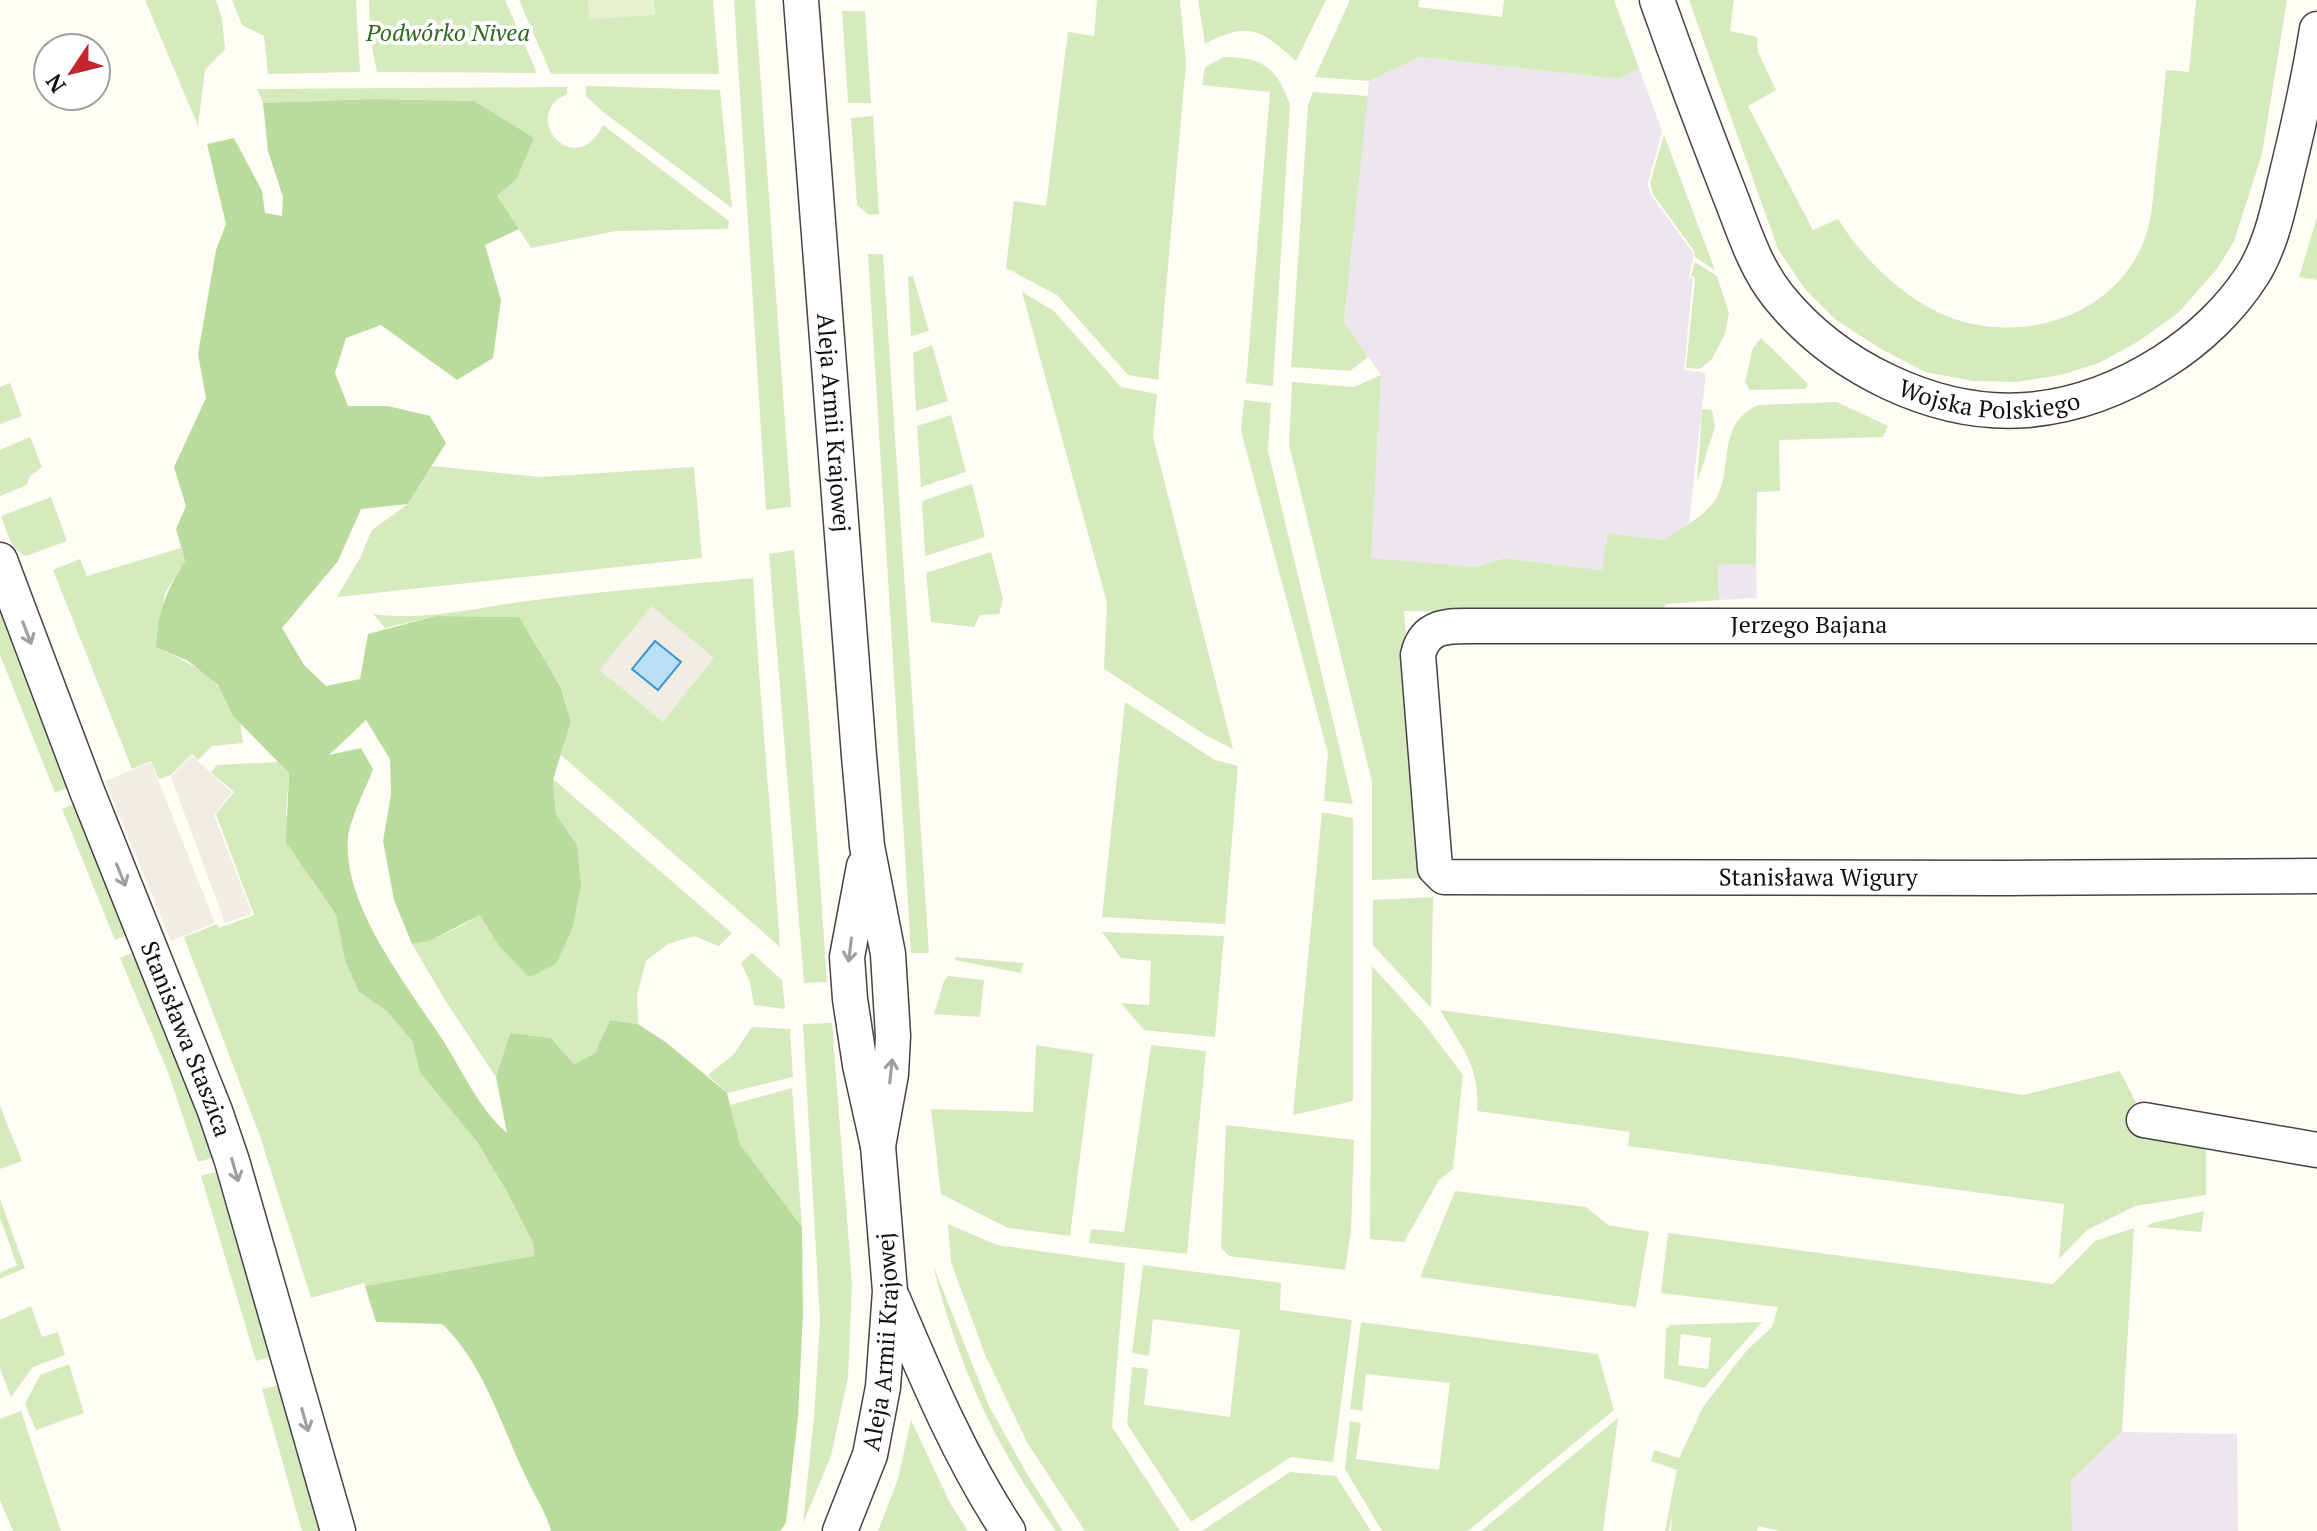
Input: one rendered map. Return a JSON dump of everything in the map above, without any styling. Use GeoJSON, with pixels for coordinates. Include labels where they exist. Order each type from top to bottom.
{"type":"FeatureCollection","features":[{"type":"Feature","properties":{"kind":"street","name":"Aleja Armii Krajowej"},"geometry":{"type":"LineString","coordinates":[[801,0],[867,846],[847,957],[860,1065],[878,1146],[890,1291],[883,1387],[870,1455],[840,1531]]}},
{"type":"Feature","properties":{"kind":"street","name":"Wojska Polskiego"},"geometry":{"type":"LineString","coordinates":[[1657,0],[1689,92],[1754,258],[1777,295],[1815,333],[1885,381],[1948,402],[1988,409],[2027,410],[2091,398],[2117,388],[2179,352],[2231,304],[2252,275],[2270,236],[2299,121],[2317,29]]}},
{"type":"Feature","properties":{"kind":"street","name":"Stanisława Staszica"},"geometry":{"type":"LineString","coordinates":[[0,560],[87,791],[215,1111],[338,1531]]}},
{"type":"Feature","properties":{"kind":"street","name":"Jerzego Bajana"},"geometry":{"type":"LineString","coordinates":[[1425,755],[1418,655],[1421,642],[1436,629],[1748,625],[2317,626]]}},
{"type":"Feature","properties":{"kind":"street","name":"Stanisława Wigury"},"geometry":{"type":"LineString","coordinates":[[1425,755],[1435,868],[1444,877],[2317,876]]}},
{"type":"Feature","properties":{"kind":"street"},"geometry":{"type":"LineString","coordinates":[[2144,1120],[2317,1150]]}},
{"type":"Feature","properties":{"kind":"street"},"geometry":{"type":"LineString","coordinates":[[890,1291],[936,1400],[979,1488],[1008,1531]]}},
{"type":"Feature","properties":{"kind":"shaded area"},"geometry":{"type":"Polygon","coordinates":[[[1420,57],[1619,79],[1639,68],[1662,131],[1648,184],[1651,195],[1694,254],[1689,277],[1693,278],[1684,370],[1706,373],[1689,523],[1664,540],[1609,533],[1602,570],[1504,558],[1476,567],[1370,559],[1381,375],[1344,323],[1369,81],[1420,57]]]}},
{"type":"Feature","properties":{"kind":"shaded area"},"geometry":{"type":"Polygon","coordinates":[[[1756,564],[1757,598],[1719,600],[1718,565],[1756,564]]]}},
{"type":"Feature","properties":{"kind":"shaded area"},"geometry":{"type":"Polygon","coordinates":[[[652,606],[714,658],[663,722],[599,670],[652,606]]]}},
{"type":"Feature","properties":{"kind":"shaded area"},"geometry":{"type":"Polygon","coordinates":[[[192,756],[232,792],[214,815],[252,914],[225,923],[171,777],[192,756]]]}},
{"type":"Feature","properties":{"kind":"shaded area"},"geometry":{"type":"Polygon","coordinates":[[[151,762],[215,923],[171,941],[105,781],[151,762]]]}},
{"type":"Feature","properties":{"kind":"shaded area"},"geometry":{"type":"Polygon","coordinates":[[[2122,1432],[2237,1434],[2238,1531],[2072,1531],[2071,1480],[2122,1432]]]}},
{"type":"Feature","properties":{"kind":"green space"},"geometry":{"type":"Polygon","coordinates":[[[145,0],[216,0],[222,19],[225,49],[205,70],[198,126],[145,0]]]}},
{"type":"Feature","properties":{"kind":"green space"},"geometry":{"type":"Polygon","coordinates":[[[232,0],[356,0],[360,72],[268,74],[264,36],[242,25],[232,0]]]}},
{"type":"Feature","properties":{"kind":"green space","name":"Podwórko Nivea"},"geometry":{"type":"Polygon","coordinates":[[[369,0],[505,0],[537,73],[377,72],[370,38],[369,0]]]}},
{"type":"Feature","properties":{"kind":"green space"},"geometry":{"type":"Polygon","coordinates":[[[519,0],[713,0],[719,74],[551,74],[519,0]]]}},
{"type":"Feature","properties":{"kind":"green space"},"geometry":{"type":"Polygon","coordinates":[[[588,0],[654,0],[655,15],[589,19],[588,0]]]}},
{"type":"Feature","properties":{"kind":"green space"},"geometry":{"type":"Polygon","coordinates":[[[734,0],[755,0],[791,507],[766,510],[734,0]]]}},
{"type":"Feature","properties":{"kind":"green space"},"geometry":{"type":"Polygon","coordinates":[[[1097,0],[1180,0],[1186,63],[1158,380],[1128,375],[1057,295],[1006,268],[1014,201],[1046,206],[1068,32],[1094,36],[1097,0]]]}},
{"type":"Feature","properties":{"kind":"green space"},"geometry":{"type":"Polygon","coordinates":[[[1198,0],[1326,0],[1296,61],[1263,35],[1254,32],[1233,32],[1205,44],[1198,0]]]}},
{"type":"Feature","properties":{"kind":"green space"},"geometry":{"type":"Polygon","coordinates":[[[1350,0],[1419,0],[1418,7],[1502,17],[1504,0],[1614,0],[1639,68],[1619,79],[1420,57],[1369,81],[1315,77],[1350,0]]]}},
{"type":"Feature","properties":{"kind":"green space"},"geometry":{"type":"Polygon","coordinates":[[[1689,0],[1734,0],[1730,31],[1757,37],[1758,52],[1776,90],[1748,106],[1813,230],[1838,219],[1858,247],[1896,285],[1940,313],[1968,323],[2025,327],[2054,321],[2104,295],[2124,275],[2140,250],[2152,209],[2166,70],[2189,72],[2196,0],[2287,0],[2262,154],[2234,241],[2217,269],[2178,313],[2139,341],[2099,363],[2061,375],[2017,382],[1973,381],[1925,372],[1836,320],[1805,289],[1778,249],[1689,0]]]}},
{"type":"Feature","properties":{"kind":"green space"},"geometry":{"type":"Polygon","coordinates":[[[842,11],[865,11],[871,103],[848,103],[842,11]]]}},
{"type":"Feature","properties":{"kind":"green space"},"geometry":{"type":"Polygon","coordinates":[[[1224,57],[1250,60],[1267,67],[1279,81],[1290,104],[1273,386],[1246,383],[1270,92],[1202,85],[1205,67],[1224,57]]]}},
{"type":"Feature","properties":{"kind":"green space"},"geometry":{"type":"Polygon","coordinates":[[[586,86],[720,90],[732,208],[603,112],[586,96],[586,86]]]}},
{"type":"Feature","properties":{"kind":"green space"},"geometry":{"type":"Polygon","coordinates":[[[567,87],[567,94],[553,104],[548,116],[549,128],[556,139],[566,146],[579,148],[591,141],[603,125],[729,221],[728,229],[616,231],[531,248],[497,196],[516,180],[474,101],[373,99],[263,103],[257,89],[567,87]]]}},
{"type":"Feature","properties":{"kind":"green space"},"geometry":{"type":"Polygon","coordinates":[[[1313,92],[1368,96],[1344,322],[1368,357],[1350,371],[1291,367],[1308,105],[1313,92]]]}},
{"type":"Feature","properties":{"kind":"green space"},"geometry":{"type":"Polygon","coordinates":[[[373,99],[474,101],[534,138],[516,180],[497,196],[519,229],[485,245],[501,300],[493,358],[457,380],[381,325],[346,338],[335,373],[348,406],[388,406],[430,416],[446,443],[408,504],[361,509],[338,561],[282,628],[304,665],[326,686],[360,679],[368,634],[436,616],[519,617],[561,688],[571,721],[553,780],[556,814],[577,845],[581,886],[572,930],[556,964],[529,977],[499,946],[480,915],[429,941],[412,944],[394,900],[383,841],[391,794],[390,759],[366,720],[329,755],[361,748],[373,769],[349,830],[349,864],[355,890],[395,969],[479,1101],[507,1133],[496,1077],[510,1033],[551,1038],[574,1064],[595,1053],[610,1020],[638,1024],[667,1043],[727,1093],[740,1144],[802,1227],[803,1313],[798,1417],[786,1523],[780,1531],[551,1531],[490,1395],[456,1339],[442,1324],[376,1322],[365,1286],[534,1256],[533,1243],[477,1142],[420,1072],[412,1041],[387,1011],[359,992],[345,961],[336,915],[286,842],[289,773],[233,716],[218,685],[188,661],[156,647],[164,602],[185,561],[176,529],[186,506],[174,467],[206,398],[198,354],[216,250],[226,224],[207,144],[234,138],[262,191],[265,213],[282,216],[283,197],[268,151],[263,103],[373,99]]]}},
{"type":"Feature","properties":{"kind":"green space"},"geometry":{"type":"Polygon","coordinates":[[[873,116],[879,214],[869,215],[857,205],[851,118],[873,116]]]}},
{"type":"Feature","properties":{"kind":"green space"},"geometry":{"type":"Polygon","coordinates":[[[1664,135],[1715,270],[1695,257],[1694,251],[1653,194],[1650,183],[1664,135]]]}},
{"type":"Feature","properties":{"kind":"green space"},"geometry":{"type":"Polygon","coordinates":[[[2317,217],[2317,280],[2299,277],[2317,217]]]}},
{"type":"Feature","properties":{"kind":"green space"},"geometry":{"type":"Polygon","coordinates":[[[868,254],[883,254],[929,953],[911,953],[868,254]]]}},
{"type":"Feature","properties":{"kind":"green space"},"geometry":{"type":"Polygon","coordinates":[[[1695,262],[1717,276],[1729,313],[1725,334],[1712,359],[1700,369],[1686,368],[1695,278],[1691,275],[1695,262]]]}},
{"type":"Feature","properties":{"kind":"green space"},"geometry":{"type":"Polygon","coordinates":[[[913,276],[929,331],[911,336],[908,277],[913,276]]]}},
{"type":"Feature","properties":{"kind":"green space"},"geometry":{"type":"Polygon","coordinates":[[[1022,292],[1054,311],[1121,387],[1157,394],[1153,437],[1233,749],[1207,736],[1104,669],[1107,603],[1022,292]]]}},
{"type":"Feature","properties":{"kind":"green space"},"geometry":{"type":"Polygon","coordinates":[[[1761,338],[1806,382],[1808,385],[1805,389],[1750,390],[1745,382],[1753,348],[1761,338]]]}},
{"type":"Feature","properties":{"kind":"green space"},"geometry":{"type":"Polygon","coordinates":[[[932,345],[948,401],[916,411],[913,353],[932,345]]]}},
{"type":"Feature","properties":{"kind":"green space"},"geometry":{"type":"Polygon","coordinates":[[[1381,375],[1371,558],[1476,567],[1504,558],[1602,570],[1608,533],[1664,540],[1712,504],[1722,484],[1728,446],[1736,423],[1758,405],[1837,402],[1888,426],[1883,437],[1779,440],[1780,491],[1757,492],[1756,564],[1718,565],[1719,600],[1667,604],[1658,614],[1404,611],[1424,878],[1372,880],[1372,782],[1289,445],[1292,382],[1354,387],[1381,375]]]}},
{"type":"Feature","properties":{"kind":"green space"},"geometry":{"type":"Polygon","coordinates":[[[10,383],[22,416],[0,424],[0,387],[10,383]]]}},
{"type":"Feature","properties":{"kind":"green space"},"geometry":{"type":"Polygon","coordinates":[[[1244,400],[1271,403],[1268,451],[1353,804],[1324,801],[1328,753],[1241,431],[1244,400]]]}},
{"type":"Feature","properties":{"kind":"green space"},"geometry":{"type":"Polygon","coordinates":[[[1702,409],[1712,410],[1715,427],[1697,483],[1702,409]]]}},
{"type":"Feature","properties":{"kind":"green space"},"geometry":{"type":"Polygon","coordinates":[[[951,415],[966,472],[921,487],[917,426],[951,415]]]}},
{"type":"Feature","properties":{"kind":"green space"},"geometry":{"type":"Polygon","coordinates":[[[30,437],[42,467],[29,477],[27,485],[0,496],[0,450],[30,437]]]}},
{"type":"Feature","properties":{"kind":"green space"},"geometry":{"type":"Polygon","coordinates":[[[432,466],[539,477],[694,467],[702,558],[337,597],[372,530],[408,504],[432,466]]]}},
{"type":"Feature","properties":{"kind":"green space"},"geometry":{"type":"Polygon","coordinates":[[[972,484],[985,537],[925,556],[922,501],[972,484]]]}},
{"type":"Feature","properties":{"kind":"green space"},"geometry":{"type":"Polygon","coordinates":[[[51,497],[67,541],[26,556],[13,545],[1,516],[51,497]]]}},
{"type":"Feature","properties":{"kind":"green space"},"geometry":{"type":"Polygon","coordinates":[[[181,548],[185,561],[165,593],[156,647],[196,667],[216,684],[240,721],[243,743],[212,746],[198,760],[192,754],[171,775],[159,779],[151,761],[132,769],[53,570],[80,559],[87,576],[181,548]]]}},
{"type":"Feature","properties":{"kind":"green space"},"geometry":{"type":"Polygon","coordinates":[[[794,550],[827,982],[804,983],[769,554],[794,550]]]}},
{"type":"Feature","properties":{"kind":"green space"},"geometry":{"type":"Polygon","coordinates":[[[991,552],[1003,599],[999,614],[980,615],[974,627],[931,622],[926,573],[991,552]]]}},
{"type":"Feature","properties":{"kind":"green space"},"geometry":{"type":"Polygon","coordinates":[[[753,578],[780,947],[561,755],[571,720],[561,687],[519,617],[436,616],[385,628],[373,614],[428,615],[578,595],[753,578]]]}},
{"type":"Feature","properties":{"kind":"green space"},"geometry":{"type":"Polygon","coordinates":[[[0,611],[70,787],[55,793],[0,655],[0,611]]]}},
{"type":"Feature","properties":{"kind":"green space"},"geometry":{"type":"Polygon","coordinates":[[[1125,702],[1215,760],[1238,766],[1225,924],[1102,917],[1125,702]]]}},
{"type":"Feature","properties":{"kind":"green space"},"geometry":{"type":"Polygon","coordinates":[[[278,762],[289,773],[286,815],[313,882],[336,915],[345,961],[359,992],[387,1011],[412,1041],[421,1072],[477,1142],[507,1192],[533,1243],[534,1256],[365,1286],[364,1283],[311,1298],[260,1136],[184,937],[217,924],[219,928],[254,915],[216,814],[234,792],[211,772],[217,765],[278,762]]]}},
{"type":"Feature","properties":{"kind":"green space"},"geometry":{"type":"Polygon","coordinates":[[[553,779],[732,933],[719,946],[694,936],[668,944],[646,961],[637,995],[638,1024],[610,1020],[595,1053],[574,1064],[551,1038],[510,1033],[496,1077],[412,944],[433,938],[476,917],[577,845],[556,814],[553,779]]]}},
{"type":"Feature","properties":{"kind":"green space"},"geometry":{"type":"Polygon","coordinates":[[[79,802],[131,934],[115,940],[62,809],[79,802]]]}},
{"type":"Feature","properties":{"kind":"green space"},"geometry":{"type":"Polygon","coordinates":[[[1322,812],[1353,818],[1353,1101],[1293,1115],[1322,812]]]}},
{"type":"Feature","properties":{"kind":"green space"},"geometry":{"type":"Polygon","coordinates":[[[1433,897],[1431,1008],[1373,945],[1373,900],[1433,897]]]}},
{"type":"Feature","properties":{"kind":"green space"},"geometry":{"type":"Polygon","coordinates":[[[1102,932],[1224,936],[1215,1037],[1144,1030],[1121,1003],[1149,1005],[1151,961],[1121,958],[1102,932]]]}},
{"type":"Feature","properties":{"kind":"green space"},"geometry":{"type":"Polygon","coordinates":[[[137,951],[183,1063],[212,1158],[198,1162],[168,1072],[120,958],[137,951]]]}},
{"type":"Feature","properties":{"kind":"green space"},"geometry":{"type":"Polygon","coordinates":[[[752,953],[782,980],[785,1009],[754,1005],[750,982],[741,963],[752,953]]]}},
{"type":"Feature","properties":{"kind":"green space"},"geometry":{"type":"Polygon","coordinates":[[[956,957],[1023,963],[1021,973],[955,960],[956,957]]]}},
{"type":"Feature","properties":{"kind":"green space"},"geometry":{"type":"Polygon","coordinates":[[[1372,966],[1422,1021],[1463,1075],[1453,1169],[1439,1180],[1404,1242],[1370,1239],[1372,966]]]}},
{"type":"Feature","properties":{"kind":"green space"},"geometry":{"type":"Polygon","coordinates":[[[948,976],[984,980],[980,1017],[934,1014],[948,976]]]}},
{"type":"Feature","properties":{"kind":"green space"},"geometry":{"type":"Polygon","coordinates":[[[1440,1010],[1788,1057],[2023,1095],[2120,1071],[2139,1108],[2206,1143],[2206,1195],[2135,1206],[2087,1230],[2059,1259],[2064,1204],[1628,1146],[1630,1132],[1477,1111],[1473,1070],[1440,1010]]]}},
{"type":"Feature","properties":{"kind":"green space"},"geometry":{"type":"Polygon","coordinates":[[[832,1023],[852,1283],[848,1377],[831,1456],[803,1523],[820,1321],[803,1024],[832,1023]]]}},
{"type":"Feature","properties":{"kind":"green space"},"geometry":{"type":"Polygon","coordinates":[[[752,1027],[790,1029],[793,1077],[727,1093],[708,1075],[734,1054],[752,1027]]]}},
{"type":"Feature","properties":{"kind":"green space"},"geometry":{"type":"Polygon","coordinates":[[[1036,1045],[1093,1054],[1070,1236],[1008,1228],[941,1194],[931,1109],[1033,1112],[1036,1045]]]}},
{"type":"Feature","properties":{"kind":"green space"},"geometry":{"type":"Polygon","coordinates":[[[1151,1045],[1206,1051],[1187,1254],[1089,1243],[1091,1229],[1124,1232],[1151,1045]]]}},
{"type":"Feature","properties":{"kind":"green space"},"geometry":{"type":"Polygon","coordinates":[[[792,1088],[802,1227],[740,1144],[730,1105],[792,1088]]]}},
{"type":"Feature","properties":{"kind":"green space"},"geometry":{"type":"Polygon","coordinates":[[[0,1106],[22,1161],[0,1169],[0,1106]]]}},
{"type":"Feature","properties":{"kind":"green space"},"geometry":{"type":"Polygon","coordinates":[[[1226,1125],[1354,1140],[1351,1231],[1345,1270],[1229,1256],[1221,1248],[1226,1125]]]}},
{"type":"Feature","properties":{"kind":"green space"},"geometry":{"type":"Polygon","coordinates":[[[218,1171],[273,1356],[256,1361],[201,1176],[218,1171]]]}},
{"type":"Feature","properties":{"kind":"green space"},"geometry":{"type":"Polygon","coordinates":[[[1455,1191],[1586,1207],[1608,1225],[1649,1232],[1636,1307],[1420,1277],[1455,1191]]]}},
{"type":"Feature","properties":{"kind":"green space"},"geometry":{"type":"Polygon","coordinates":[[[0,1199],[25,1268],[0,1279],[0,1273],[17,1265],[0,1218],[0,1199]]]}},
{"type":"Feature","properties":{"kind":"green space"},"geometry":{"type":"Polygon","coordinates":[[[2204,1211],[2201,1232],[2146,1227],[2153,1223],[2204,1211]]]}},
{"type":"Feature","properties":{"kind":"green space"},"geometry":{"type":"Polygon","coordinates":[[[948,1224],[997,1245],[1125,1263],[1112,1427],[1180,1531],[1085,1531],[1028,1444],[985,1355],[951,1262],[948,1224]]]}},
{"type":"Feature","properties":{"kind":"green space"},"geometry":{"type":"Polygon","coordinates":[[[2134,1228],[2122,1432],[2071,1480],[2072,1531],[1780,1531],[1759,1526],[1757,1531],[1671,1531],[1672,1515],[1669,1531],[1665,1531],[1677,1470],[1651,1461],[1654,1450],[1679,1458],[1703,1407],[1747,1350],[1772,1327],[1778,1307],[1661,1293],[1668,1233],[2053,1284],[2095,1241],[2134,1228]]]}},
{"type":"Feature","properties":{"kind":"green space"},"geometry":{"type":"Polygon","coordinates":[[[933,1265],[989,1406],[1063,1531],[1056,1531],[1034,1500],[997,1437],[967,1371],[933,1265]]]}},
{"type":"Feature","properties":{"kind":"green space"},"geometry":{"type":"Polygon","coordinates":[[[1143,1265],[1281,1283],[1280,1310],[1352,1320],[1333,1462],[1291,1457],[1191,1522],[1127,1424],[1132,1367],[1148,1369],[1144,1405],[1230,1417],[1240,1330],[1153,1319],[1149,1356],[1132,1353],[1143,1265]]]}},
{"type":"Feature","properties":{"kind":"green space"},"geometry":{"type":"Polygon","coordinates":[[[31,1306],[42,1337],[58,1332],[65,1355],[33,1367],[11,1397],[0,1368],[0,1320],[31,1306]]]}},
{"type":"Feature","properties":{"kind":"green space"},"geometry":{"type":"Polygon","coordinates":[[[1361,1322],[1598,1354],[1614,1410],[1468,1531],[1382,1531],[1345,1469],[1350,1421],[1361,1423],[1356,1459],[1439,1470],[1450,1383],[1366,1374],[1362,1411],[1350,1409],[1361,1322]]]}},
{"type":"Feature","properties":{"kind":"green space"},"geometry":{"type":"Polygon","coordinates":[[[1762,1322],[1704,1388],[1664,1378],[1666,1329],[1670,1325],[1762,1322]],[[1681,1334],[1678,1365],[1708,1369],[1711,1338],[1681,1334]]]}},
{"type":"Feature","properties":{"kind":"green space"},"geometry":{"type":"Polygon","coordinates":[[[69,1364],[84,1413],[36,1430],[25,1404],[40,1375],[69,1364]]]}},
{"type":"Feature","properties":{"kind":"green space"},"geometry":{"type":"Polygon","coordinates":[[[279,1385],[320,1531],[302,1531],[262,1389],[279,1385]]]}},
{"type":"Feature","properties":{"kind":"green space"},"geometry":{"type":"Polygon","coordinates":[[[21,1411],[61,1531],[13,1531],[0,1500],[0,1419],[21,1411]]]}},
{"type":"Feature","properties":{"kind":"green space"},"geometry":{"type":"Polygon","coordinates":[[[1618,1418],[1603,1531],[1481,1531],[1618,1418]]]}},
{"type":"Feature","properties":{"kind":"green space"},"geometry":{"type":"Polygon","coordinates":[[[911,1420],[950,1503],[968,1531],[878,1531],[898,1479],[911,1420]]]}},
{"type":"Feature","properties":{"kind":"green space"},"geometry":{"type":"Polygon","coordinates":[[[1290,1472],[1336,1476],[1371,1531],[1202,1531],[1290,1472]]]}},
{"type":"Feature","properties":{"kind":"water"},"geometry":{"type":"Polygon","coordinates":[[[655,641],[681,662],[658,690],[632,669],[655,641]]]}}]}
